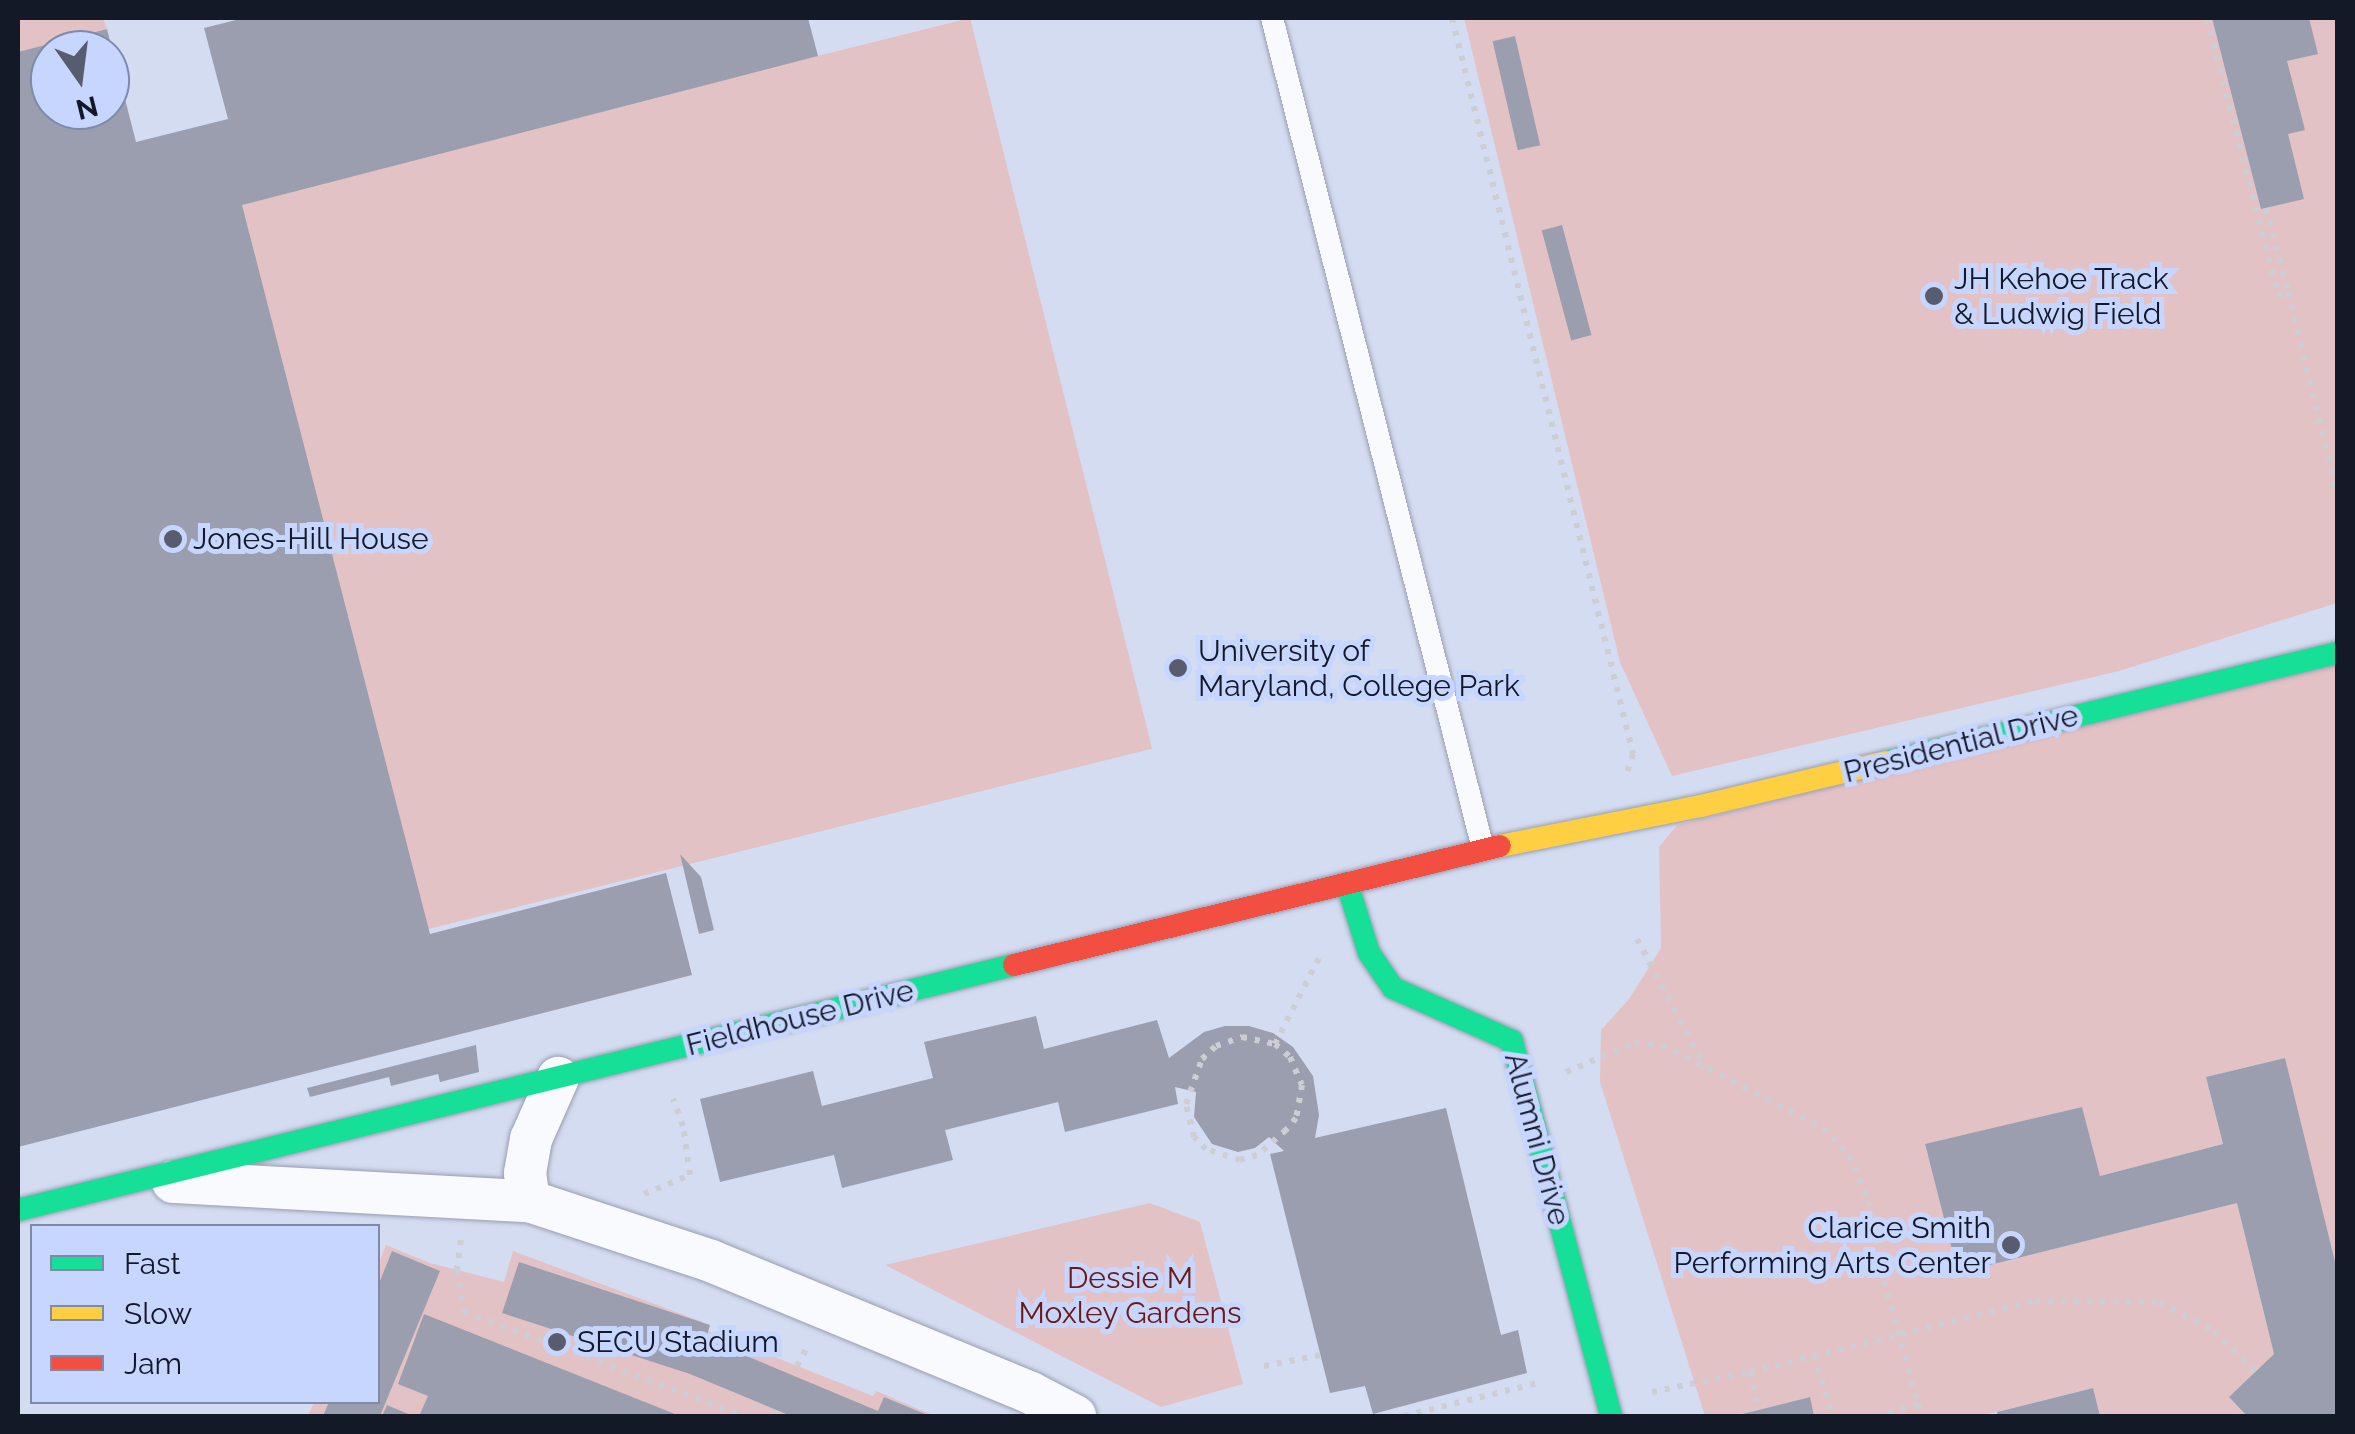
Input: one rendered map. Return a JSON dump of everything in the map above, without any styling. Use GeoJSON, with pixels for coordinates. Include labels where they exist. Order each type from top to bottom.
{"type":"FeatureCollection","features":[{"type":"Feature","properties":{"kind":"street","name":"Presidential Drive"},"geometry":{"type":"LineString","coordinates":[[1583,828],[1719,802],[2338,653]]}},
{"type":"Feature","properties":{"kind":"street","name":"Fieldhouse Drive"},"geometry":{"type":"LineString","coordinates":[[18,1210],[1583,828]]}},
{"type":"Feature","properties":{"kind":"street","name":"Alumni Drive"},"geometry":{"type":"LineString","coordinates":[[1347,883],[1369,953],[1394,988],[1512,1040],[1610,1416]]}},
{"type":"Feature","properties":{"kind":"street"},"geometry":{"type":"LineString","coordinates":[[530,1201],[525,1174],[532,1139],[558,1078]]}},
{"type":"Feature","properties":{"kind":"street"},"geometry":{"type":"LineString","coordinates":[[136,1180],[530,1201],[738,1272],[1075,1416]]}},
{"type":"Feature","properties":{"kind":"lane"},"geometry":{"type":"LineString","coordinates":[[1272,18],[1483,850]]}},
{"type":"Feature","properties":{"kind":"path"},"geometry":{"type":"LineString","coordinates":[[1452,18],[1633,754],[1624,779]]}},
{"type":"Feature","properties":{"kind":"path"},"geometry":{"type":"LineString","coordinates":[[2207,18],[2278,294],[2288,292]]}},
{"type":"Feature","properties":{"kind":"path"},"geometry":{"type":"LineString","coordinates":[[2266,208],[2338,497]]}},
{"type":"Feature","properties":{"kind":"path"},"geometry":{"type":"LineString","coordinates":[[1637,939],[1705,1068]]}},
{"type":"Feature","properties":{"kind":"path"},"geometry":{"type":"LineString","coordinates":[[1275,1044],[1314,974],[1322,948]]}},
{"type":"Feature","properties":{"kind":"path"},"geometry":{"type":"LineString","coordinates":[[1242,1037],[1275,1044],[1298,1071],[1301,1099],[1296,1118],[1275,1143],[1257,1156],[1240,1160],[1206,1149],[1194,1137],[1186,1104],[1202,1059],[1225,1041],[1242,1037]]}},
{"type":"Feature","properties":{"kind":"path"},"geometry":{"type":"LineString","coordinates":[[1587,1063],[1636,1043],[1662,1045],[1823,1128],[1849,1155],[1869,1202],[1898,1335],[1922,1416]]}},
{"type":"Feature","properties":{"kind":"path"},"geometry":{"type":"LineString","coordinates":[[636,1197],[690,1175],[679,1110],[672,1099]]}},
{"type":"Feature","properties":{"kind":"path"},"geometry":{"type":"LineString","coordinates":[[1874,1233],[1944,1216]]}},
{"type":"Feature","properties":{"kind":"path"},"geometry":{"type":"LineString","coordinates":[[462,1233],[456,1270],[464,1312],[745,1416]]}},
{"type":"Feature","properties":{"kind":"path"},"geometry":{"type":"LineString","coordinates":[[1668,1387],[1750,1372],[2035,1301],[2160,1302],[2214,1330],[2256,1372]]}},
{"type":"Feature","properties":{"kind":"path"},"geometry":{"type":"LineString","coordinates":[[798,1366],[806,1349]]}},
{"type":"Feature","properties":{"kind":"path"},"geometry":{"type":"LineString","coordinates":[[1264,1366],[1320,1355]]}},
{"type":"Feature","properties":{"kind":"path"},"geometry":{"type":"LineString","coordinates":[[1814,1355],[1832,1416]]}},
{"type":"Feature","properties":{"kind":"path"},"geometry":{"type":"LineString","coordinates":[[1750,1372],[1759,1410]]}},
{"type":"Feature","properties":{"kind":"path"},"geometry":{"type":"LineString","coordinates":[[1404,1416],[1538,1383]]}},
{"type":"Feature","properties":{"kind":"path"},"geometry":{"type":"LineString","coordinates":[[1882,1416],[1918,1404]]}},
{"type":"Feature","properties":{"kind":"green space"},"geometry":{"type":"Polygon","coordinates":[[[18,18],[103,18],[107,29],[30,30],[30,49],[18,52],[18,18]]]}},
{"type":"Feature","properties":{"kind":"green space"},"geometry":{"type":"Polygon","coordinates":[[[970,18],[1152,749],[423,931],[240,200],[970,18]]]}},
{"type":"Feature","properties":{"kind":"green space","name":"JH Kehoe Track & Ludwig Field"},"geometry":{"type":"Polygon","coordinates":[[[1464,18],[2337,18],[2337,603],[2119,671],[1672,776],[1620,662],[1464,18]]]}},
{"type":"Feature","properties":{"kind":"green space"},"geometry":{"type":"Polygon","coordinates":[[[2337,661],[2337,1274],[2285,1058],[2206,1077],[2223,1144],[2100,1176],[2081,1107],[1925,1145],[1959,1273],[2237,1203],[2274,1354],[2229,1397],[2246,1415],[2100,1416],[2092,1388],[1980,1416],[1814,1416],[1809,1397],[1733,1416],[1705,1416],[1600,1082],[1601,1030],[1629,999],[1661,948],[1659,847],[1677,825],[2337,661]]]}},
{"type":"Feature","properties":{"kind":"green space","name":"Dessie M Moxley Gardens"},"geometry":{"type":"Polygon","coordinates":[[[1150,1203],[1200,1222],[1243,1384],[1161,1407],[885,1265],[1150,1203]]]}},
{"type":"Feature","properties":{"kind":"green space","name":"SECU Stadium"},"geometry":{"type":"Polygon","coordinates":[[[386,1245],[430,1263],[504,1282],[513,1251],[703,1322],[701,1328],[873,1396],[876,1391],[935,1416],[308,1416],[313,1404],[380,1404],[380,1260],[386,1245]]]}},
{"type":"Feature","properties":{"kind":"building","name":"Jones-Hill House"},"geometry":{"type":"Polygon","coordinates":[[[244,18],[808,18],[818,56],[242,205],[430,934],[666,873],[692,975],[18,1147],[18,52],[30,49],[30,130],[130,130],[130,119],[136,142],[228,119],[204,28],[244,18]]]}},
{"type":"Feature","properties":{"kind":"building"},"geometry":{"type":"Polygon","coordinates":[[[2212,18],[2309,18],[2318,54],[2287,61],[2305,130],[2288,134],[2304,199],[2261,209],[2212,18]]]}},
{"type":"Feature","properties":{"kind":"building"},"geometry":{"type":"Polygon","coordinates":[[[1515,36],[1540,145],[1518,150],[1493,41],[1515,36]]]}},
{"type":"Feature","properties":{"kind":"building"},"geometry":{"type":"Polygon","coordinates":[[[1562,225],[1592,335],[1571,341],[1542,230],[1562,225]]]}},
{"type":"Feature","properties":{"kind":"building"},"geometry":{"type":"Polygon","coordinates":[[[680,854],[701,877],[714,930],[699,934],[680,854]]]}},
{"type":"Feature","properties":{"kind":"building"},"geometry":{"type":"Polygon","coordinates":[[[1036,1016],[1044,1049],[1157,1020],[1169,1058],[1204,1032],[1225,1026],[1249,1026],[1273,1033],[1293,1047],[1313,1076],[1319,1115],[1315,1138],[1446,1108],[1501,1335],[1518,1330],[1527,1373],[1373,1414],[1365,1386],[1330,1393],[1270,1154],[1284,1151],[1269,1137],[1255,1148],[1238,1152],[1212,1144],[1194,1117],[1196,1092],[1175,1087],[1178,1104],[1065,1132],[1058,1102],[945,1130],[953,1160],[842,1188],[834,1155],[720,1182],[700,1099],[813,1071],[822,1106],[933,1078],[924,1042],[1036,1016]]]}},
{"type":"Feature","properties":{"kind":"building"},"geometry":{"type":"Polygon","coordinates":[[[476,1045],[479,1072],[440,1082],[438,1074],[391,1086],[389,1077],[310,1097],[307,1088],[476,1045]]]}},
{"type":"Feature","properties":{"kind":"building","name":"Clarice Smith Performing Arts Center"},"geometry":{"type":"Polygon","coordinates":[[[2285,1058],[2338,1274],[2338,1416],[2247,1416],[2229,1397],[2274,1354],[2237,1203],[1958,1273],[1925,1144],[2082,1107],[2100,1176],[2223,1144],[2206,1077],[2285,1058]]]}},
{"type":"Feature","properties":{"kind":"building"},"geometry":{"type":"Polygon","coordinates":[[[392,1251],[440,1271],[380,1416],[323,1416],[328,1404],[380,1404],[380,1281],[392,1251]]]}},
{"type":"Feature","properties":{"kind":"building"},"geometry":{"type":"Polygon","coordinates":[[[519,1262],[710,1325],[706,1339],[878,1411],[884,1397],[930,1416],[791,1416],[690,1374],[502,1313],[519,1262]]]}},
{"type":"Feature","properties":{"kind":"building"},"geometry":{"type":"Polygon","coordinates":[[[424,1314],[680,1416],[419,1416],[428,1396],[398,1384],[424,1314]]]}},
{"type":"Feature","properties":{"kind":"building"},"geometry":{"type":"Polygon","coordinates":[[[2093,1388],[2100,1416],[1998,1416],[1997,1412],[2093,1388]]]}},
{"type":"Feature","properties":{"kind":"building"},"geometry":{"type":"Polygon","coordinates":[[[1810,1397],[1814,1416],[1738,1416],[1738,1415],[1810,1397]]]}},
{"type":"Feature","properties":{"kind":"building"},"geometry":{"type":"Polygon","coordinates":[[[387,1405],[413,1416],[382,1416],[387,1405]]]}},
{"type":"Feature","properties":{"kind":"traffic: fast"},"geometry":{"type":"LineString","coordinates":[[1886,762],[2338,653]]}},
{"type":"Feature","properties":{"kind":"traffic: fast"},"geometry":{"type":"LineString","coordinates":[[1347,883],[1369,953],[1393,988],[1512,1041],[1611,1416]]}},
{"type":"Feature","properties":{"kind":"traffic: fast"},"geometry":{"type":"LineString","coordinates":[[18,1210],[1014,965]]}},
{"type":"Feature","properties":{"kind":"traffic: slow"},"geometry":{"type":"LineString","coordinates":[[1500,846],[1701,806],[1886,762]]}},
{"type":"Feature","properties":{"kind":"traffic: jam"},"geometry":{"type":"LineString","coordinates":[[1014,965],[1500,846]]}},
{"type":"Feature","properties":{"kind":"place","name":"JH Kehoe Track & Ludwig Field"},"geometry":{"type":"Point","coordinates":[1934,296]}},
{"type":"Feature","properties":{"kind":"place","name":"Jones-Hill House"},"geometry":{"type":"Point","coordinates":[173,539]}},
{"type":"Feature","properties":{"kind":"place","name":"University of Maryland, College Park"},"geometry":{"type":"Point","coordinates":[1178,668]}},
{"type":"Feature","properties":{"kind":"place","name":"Clarice Smith Performing Arts Center"},"geometry":{"type":"Point","coordinates":[2011,1245]}},
{"type":"Feature","properties":{"kind":"place","name":"SECU Stadium"},"geometry":{"type":"Point","coordinates":[557,1342]}}]}
